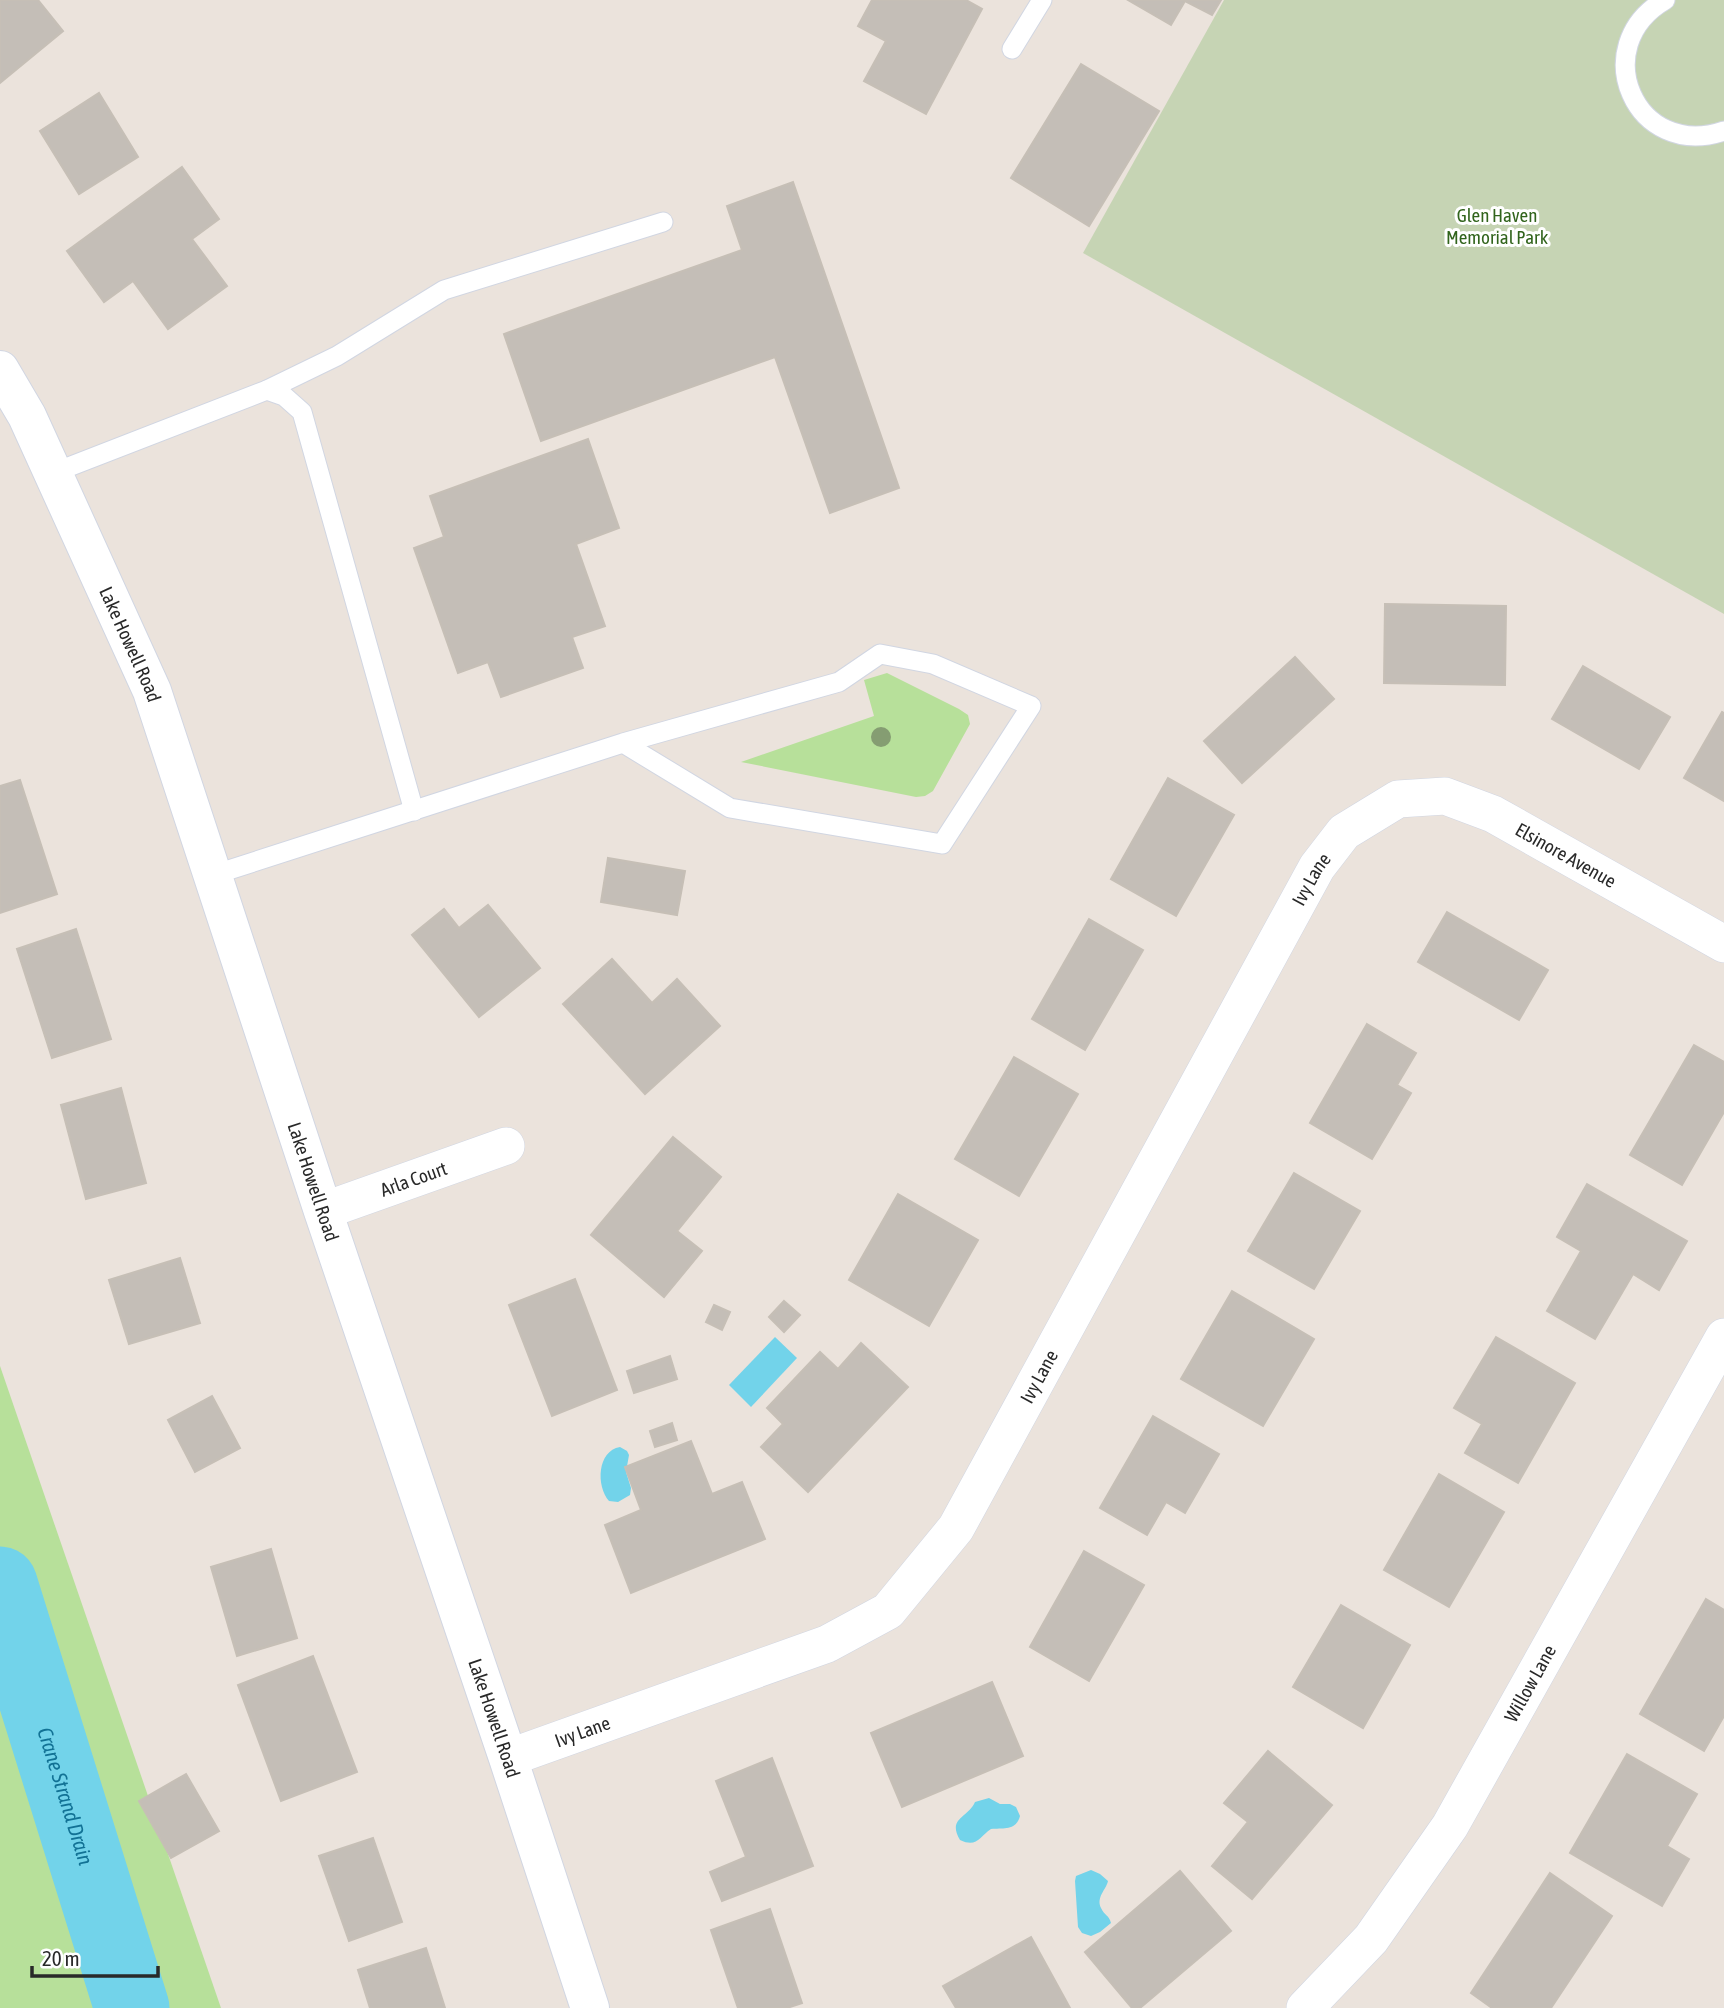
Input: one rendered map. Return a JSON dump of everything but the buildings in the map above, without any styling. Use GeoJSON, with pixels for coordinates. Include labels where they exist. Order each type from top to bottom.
{"type":"FeatureCollection","features":[{"type":"Feature","properties":{"kind":"street","name":"Lake Howell Road"},"geometry":{"type":"LineString","coordinates":[[0,370],[27,416],[152,691],[590,2008]]}},
{"type":"Feature","properties":{"kind":"street","name":"Elsinore Avenue"},"geometry":{"type":"LineString","coordinates":[[1398,799],[1445,796],[1493,814],[1724,943]]}},
{"type":"Feature","properties":{"kind":"street","name":"Ivy Lane"},"geometry":{"type":"LineString","coordinates":[[508,1758],[827,1644],[888,1611],[956,1528],[1317,867],[1344,832],[1398,799]]}},
{"type":"Feature","properties":{"kind":"street","name":"Arla Court"},"geometry":{"type":"LineString","coordinates":[[323,1211],[506,1146]]}},
{"type":"Feature","properties":{"kind":"street","name":"Willow Lane"},"geometry":{"type":"LineString","coordinates":[[1305,2008],[1371,1939],[1450,1826],[1724,1337]]}},
{"type":"Feature","properties":{"kind":"lane"},"geometry":{"type":"LineString","coordinates":[[1012,49],[1042,0]]}},
{"type":"Feature","properties":{"kind":"lane"},"geometry":{"type":"LineString","coordinates":[[1665,0],[1642,19],[1630,40],[1625,64],[1628,87],[1633,99],[1639,109],[1657,125],[1678,135],[1702,137],[1724,131]]}},
{"type":"Feature","properties":{"kind":"lane"},"geometry":{"type":"LineString","coordinates":[[53,473],[267,390],[337,356],[444,290],[663,222]]}},
{"type":"Feature","properties":{"kind":"lane"},"geometry":{"type":"LineString","coordinates":[[267,390],[284,396],[302,412],[414,811]]}},
{"type":"Feature","properties":{"kind":"lane"},"geometry":{"type":"LineString","coordinates":[[212,875],[623,743],[839,682],[880,654],[933,664],[1031,706],[942,844],[730,808],[623,743]]}},
{"type":"Feature","properties":{"kind":"green space","name":"Glen Haven Memorial Park"},"geometry":{"type":"Polygon","coordinates":[[[1224,0],[1724,0],[1724,614],[1083,253],[1224,0]]]}},
{"type":"Feature","properties":{"kind":"green space"},"geometry":{"type":"Polygon","coordinates":[[[887,673],[968,715],[970,724],[933,791],[925,796],[916,797],[741,762],[874,716],[864,680],[887,673]]]}},
{"type":"Feature","properties":{"kind":"green space"},"geometry":{"type":"Polygon","coordinates":[[[0,1366],[221,2008],[0,2008],[0,1366]]]}},
{"type":"Feature","properties":{"kind":"water"},"geometry":{"type":"Polygon","coordinates":[[[775,1337],[797,1358],[751,1407],[729,1385],[775,1337]]]}},
{"type":"Feature","properties":{"kind":"water"},"geometry":{"type":"Polygon","coordinates":[[[620,1447],[629,1455],[626,1472],[631,1488],[630,1495],[618,1502],[609,1501],[602,1487],[601,1470],[607,1455],[620,1447]]]}},
{"type":"Feature","properties":{"kind":"water"},"geometry":{"type":"Polygon","coordinates":[[[989,1798],[1000,1804],[1016,1807],[1020,1816],[1016,1824],[1009,1828],[991,1829],[974,1842],[960,1840],[957,1823],[975,1802],[989,1798]]]}},
{"type":"Feature","properties":{"kind":"water"},"geometry":{"type":"Polygon","coordinates":[[[1091,1870],[1108,1881],[1100,1897],[1100,1904],[1111,1923],[1091,1936],[1082,1933],[1078,1927],[1075,1881],[1076,1876],[1091,1870]]]}},
{"type":"Feature","properties":{"kind":"waterway","name":"Crane Strand Drain"},"geometry":{"type":"LineString","coordinates":[[0,1584],[132,2008]]}}]}
